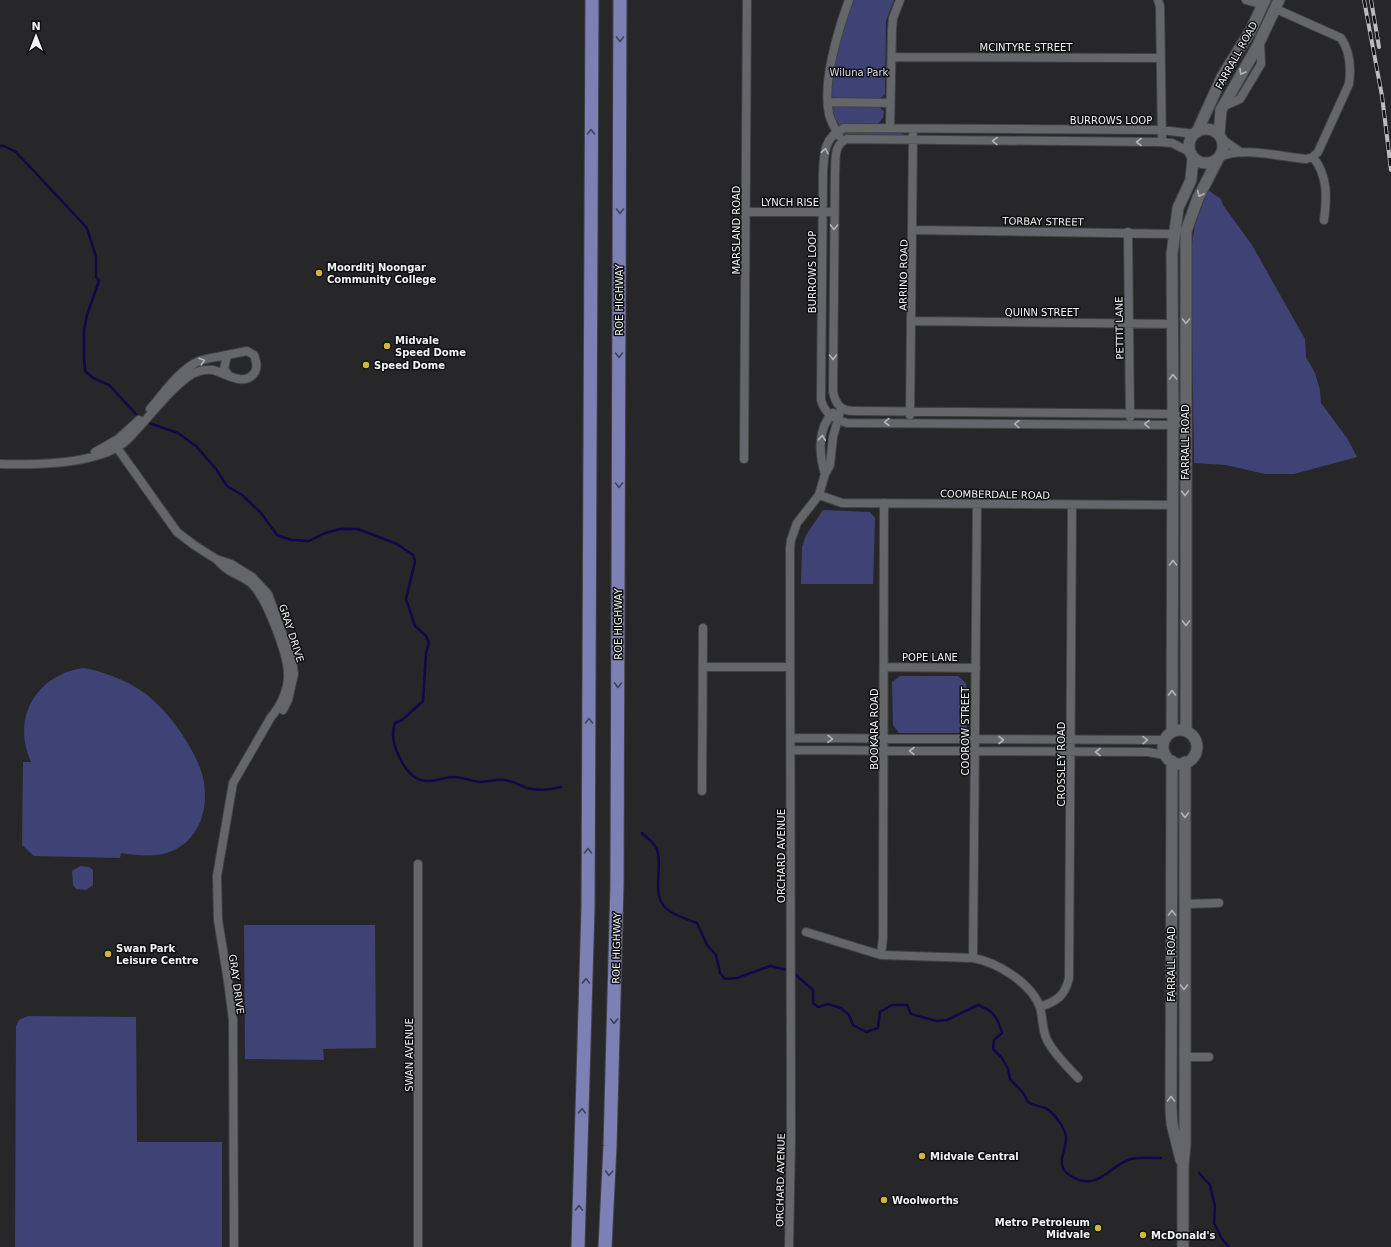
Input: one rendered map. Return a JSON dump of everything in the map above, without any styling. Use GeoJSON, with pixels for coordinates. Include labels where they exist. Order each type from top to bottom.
{"type":"FeatureCollection","features":[{"type":"Feature","properties":{"kind":"highway"},"geometry":{"type":"LineString","coordinates":[[578,1247],[588,908],[592,0]]}},
{"type":"Feature","properties":{"kind":"highway","name":"ROE HIGHWAY"},"geometry":{"type":"LineString","coordinates":[[606,1246],[617,884],[620,0]]}},
{"type":"Feature","properties":{"kind":"main road","name":"FARRALL ROAD"},"geometry":{"type":"LineString","coordinates":[[1196,133],[1222,78],[1251,30],[1264,2]]}},
{"type":"Feature","properties":{"kind":"main road","name":"FARRALL ROAD"},"geometry":{"type":"LineString","coordinates":[[1220,136],[1218,121],[1222,107],[1260,40],[1277,5]]}},
{"type":"Feature","properties":{"kind":"main road"},"geometry":{"type":"LineString","coordinates":[[1209,129],[1220,136],[1224,149],[1219,158],[1214,162],[1203,163],[1191,155],[1190,140],[1196,133],[1209,129]]}},
{"type":"Feature","properties":{"kind":"main road","name":"FARRALL ROAD"},"geometry":{"type":"LineString","coordinates":[[1168,736],[1174,425],[1173,234],[1178,208],[1191,180],[1191,155]]}},
{"type":"Feature","properties":{"kind":"main road","name":"FARRALL ROAD"},"geometry":{"type":"LineString","coordinates":[[1186,731],[1186,231],[1198,198],[1219,158]]}},
{"type":"Feature","properties":{"kind":"main road"},"geometry":{"type":"LineString","coordinates":[[1177,730],[1186,731],[1194,739],[1196,748],[1192,757],[1186,762],[1179,763],[1169,758],[1163,748],[1168,736],[1177,730]]}},
{"type":"Feature","properties":{"kind":"main road","name":"FARRALL ROAD"},"geometry":{"type":"LineString","coordinates":[[1169,758],[1172,786],[1172,1118],[1183,1165]]}},
{"type":"Feature","properties":{"kind":"main road","name":"FARRALL ROAD"},"geometry":{"type":"LineString","coordinates":[[1183,1247],[1183,1165],[1185,1145],[1184,969],[1186,762]]}},
{"type":"Feature","properties":{"kind":"main road"},"geometry":{"type":"LineString","coordinates":[[1172,786],[1185,786]]}},
{"type":"Feature","properties":{"kind":"main road"},"geometry":{"type":"LineString","coordinates":[[1171,970],[1184,969]]}},
{"type":"Feature","properties":{"kind":"main road"},"geometry":{"type":"LineString","coordinates":[[1171,1016],[1184,1015]]}},
{"type":"Feature","properties":{"kind":"main road"},"geometry":{"type":"LineString","coordinates":[[1171,1072],[1184,1072]]}},
{"type":"Feature","properties":{"kind":"main road"},"geometry":{"type":"LineString","coordinates":[[1172,1118],[1184,1116]]}},
{"type":"Feature","properties":{"kind":"street","name":"MARSLAND ROAD"},"geometry":{"type":"LineString","coordinates":[[744,459],[747,0]]}},
{"type":"Feature","properties":{"kind":"street"},"geometry":{"type":"LineString","coordinates":[[842,141],[831,121],[828,102],[830,72],[836,44],[849,0]]}},
{"type":"Feature","properties":{"kind":"street"},"geometry":{"type":"LineString","coordinates":[[890,128],[894,18],[900,0]]}},
{"type":"Feature","properties":{"kind":"street"},"geometry":{"type":"LineString","coordinates":[[1246,0],[1264,2]]}},
{"type":"Feature","properties":{"kind":"street"},"geometry":{"type":"LineString","coordinates":[[1161,2],[1160,58],[1162,142]]}},
{"type":"Feature","properties":{"kind":"street"},"geometry":{"type":"LineString","coordinates":[[1219,158],[1227,153],[1240,152],[1306,159],[1313,157],[1318,152],[1349,84],[1350,76],[1348,52],[1341,38],[1277,5]]}},
{"type":"Feature","properties":{"kind":"street","name":"MCINTYRE STREET"},"geometry":{"type":"LineString","coordinates":[[892,57],[1160,58]]}},
{"type":"Feature","properties":{"kind":"street"},"geometry":{"type":"LineString","coordinates":[[828,102],[890,103]]}},
{"type":"Feature","properties":{"kind":"street","name":"BURROWS LOOP"},"geometry":{"type":"LineString","coordinates":[[830,416],[824,408],[821,400],[823,254],[822,212],[823,173],[826,147],[831,137],[837,132],[844,128],[890,128],[1161,130],[1196,133]]}},
{"type":"Feature","properties":{"kind":"street","name":"ARRINO ROAD"},"geometry":{"type":"LineString","coordinates":[[910,422],[914,230],[914,129]]}},
{"type":"Feature","properties":{"kind":"street"},"geometry":{"type":"LineString","coordinates":[[977,129],[977,141]]}},
{"type":"Feature","properties":{"kind":"street"},"geometry":{"type":"LineString","coordinates":[[1019,130],[1020,142]]}},
{"type":"Feature","properties":{"kind":"street"},"geometry":{"type":"LineString","coordinates":[[1061,130],[1061,142]]}},
{"type":"Feature","properties":{"kind":"street"},"geometry":{"type":"LineString","coordinates":[[1104,130],[1104,142]]}},
{"type":"Feature","properties":{"kind":"street"},"geometry":{"type":"LineString","coordinates":[[1220,136],[1240,152]]}},
{"type":"Feature","properties":{"kind":"street"},"geometry":{"type":"LineString","coordinates":[[1185,419],[1174,414],[846,411],[840,408],[835,400],[833,392],[834,212],[836,153],[842,141],[847,139],[1020,142],[1162,142],[1176,145],[1191,155]]}},
{"type":"Feature","properties":{"kind":"street"},"geometry":{"type":"LineString","coordinates":[[1313,157],[1323,174],[1326,204],[1324,220]]}},
{"type":"Feature","properties":{"kind":"street"},"geometry":{"type":"LineString","coordinates":[[823,173],[835,173]]}},
{"type":"Feature","properties":{"kind":"street","name":"LYNCH RISE"},"geometry":{"type":"LineString","coordinates":[[746,212],[834,212]]}},
{"type":"Feature","properties":{"kind":"street","name":"TORBAY STREET"},"geometry":{"type":"LineString","coordinates":[[914,230],[1128,232],[1173,234]]}},
{"type":"Feature","properties":{"kind":"street","name":"PETTIT LANE"},"geometry":{"type":"LineString","coordinates":[[1128,232],[1130,424]]}},
{"type":"Feature","properties":{"kind":"street"},"geometry":{"type":"LineString","coordinates":[[823,254],[834,255]]}},
{"type":"Feature","properties":{"kind":"street"},"geometry":{"type":"LineString","coordinates":[[822,294],[834,295]]}},
{"type":"Feature","properties":{"kind":"street","name":"QUINN STREET"},"geometry":{"type":"LineString","coordinates":[[912,321],[1173,324]]}},
{"type":"Feature","properties":{"kind":"street"},"geometry":{"type":"LineString","coordinates":[[822,338],[833,338]]}},
{"type":"Feature","properties":{"kind":"street"},"geometry":{"type":"LineString","coordinates":[[0,464],[46,465],[101,454],[117,443],[193,373],[212,370],[238,379],[246,378],[253,374],[257,364],[254,355],[250,352],[239,352],[200,360],[193,364],[176,378],[117,443]]}},
{"type":"Feature","properties":{"kind":"street"},"geometry":{"type":"LineString","coordinates":[[227,355],[224,369],[229,376]]}},
{"type":"Feature","properties":{"kind":"street"},"geometry":{"type":"LineString","coordinates":[[821,377],[833,378]]}},
{"type":"Feature","properties":{"kind":"street","name":"ORCHARD AVENUE"},"geometry":{"type":"LineString","coordinates":[[825,474],[821,462],[823,428],[830,416],[840,408]]}},
{"type":"Feature","properties":{"kind":"street","name":"ORCHARD AVENUE"},"geometry":{"type":"LineString","coordinates":[[789,1247],[791,1139],[789,667],[790,540],[797,523],[819,495],[825,474],[832,462],[833,437],[840,408]]}},
{"type":"Feature","properties":{"kind":"street"},"geometry":{"type":"LineString","coordinates":[[958,412],[958,423]]}},
{"type":"Feature","properties":{"kind":"street"},"geometry":{"type":"LineString","coordinates":[[1000,412],[1000,424]]}},
{"type":"Feature","properties":{"kind":"street"},"geometry":{"type":"LineString","coordinates":[[1042,412],[1042,424]]}},
{"type":"Feature","properties":{"kind":"street"},"geometry":{"type":"LineString","coordinates":[[1085,413],[1085,424]]}},
{"type":"Feature","properties":{"kind":"street"},"geometry":{"type":"LineString","coordinates":[[830,416],[847,423],[910,422],[1174,425],[1185,419]]}},
{"type":"Feature","properties":{"kind":"street","name":"GRAY DRIVE"},"geometry":{"type":"LineString","coordinates":[[117,443],[137,475],[177,532],[216,559],[231,564],[252,577],[268,594],[292,660],[294,674],[288,700],[281,713],[263,733],[233,783],[217,876],[218,920],[233,1020],[234,1247]]}},
{"type":"Feature","properties":{"kind":"street","name":"COOMBERDALE ROAD"},"geometry":{"type":"LineString","coordinates":[[819,495],[842,503],[1173,505]]}},
{"type":"Feature","properties":{"kind":"street","name":"BOOKARA ROAD"},"geometry":{"type":"LineString","coordinates":[[881,955],[883,938],[885,667],[884,503]]}},
{"type":"Feature","properties":{"kind":"street","name":"COOROW STREET"},"geometry":{"type":"LineString","coordinates":[[973,958],[977,504]]}},
{"type":"Feature","properties":{"kind":"street","name":"CROSSLEY ROAD"},"geometry":{"type":"LineString","coordinates":[[1040,1007],[1054,1002],[1062,996],[1067,988],[1069,978],[1072,505]]}},
{"type":"Feature","properties":{"kind":"street"},"geometry":{"type":"LineString","coordinates":[[702,791],[703,628]]}},
{"type":"Feature","properties":{"kind":"street"},"geometry":{"type":"LineString","coordinates":[[703,667],[789,667]]}},
{"type":"Feature","properties":{"kind":"street","name":"POPE LANE"},"geometry":{"type":"LineString","coordinates":[[885,667],[976,668]]}},
{"type":"Feature","properties":{"kind":"street"},"geometry":{"type":"LineString","coordinates":[[790,738],[1122,740],[1168,736]]}},
{"type":"Feature","properties":{"kind":"street"},"geometry":{"type":"LineString","coordinates":[[931,740],[931,751]]}},
{"type":"Feature","properties":{"kind":"street"},"geometry":{"type":"LineString","coordinates":[[1024,740],[1024,752]]}},
{"type":"Feature","properties":{"kind":"street"},"geometry":{"type":"LineString","coordinates":[[1122,740],[1122,752]]}},
{"type":"Feature","properties":{"kind":"street"},"geometry":{"type":"LineString","coordinates":[[790,750],[1148,752],[1169,758]]}},
{"type":"Feature","properties":{"kind":"street","name":"SWAN AVENUE"},"geometry":{"type":"LineString","coordinates":[[418,864],[418,1247]]}},
{"type":"Feature","properties":{"kind":"street"},"geometry":{"type":"LineString","coordinates":[[1185,904],[1219,903]]}},
{"type":"Feature","properties":{"kind":"street"},"geometry":{"type":"LineString","coordinates":[[806,932],[861,951],[881,955],[973,958],[987,960],[1004,970],[1030,992],[1040,1007],[1046,1039],[1053,1050],[1078,1078]]}},
{"type":"Feature","properties":{"kind":"street"},"geometry":{"type":"LineString","coordinates":[[1184,1057],[1209,1057]]}},
{"type":"Feature","properties":{"kind":"green space","name":"Wiluna Park"},"geometry":{"type":"Polygon","coordinates":[[[850,0],[894,0],[886,21],[885,94],[879,100],[836,99],[831,96],[834,60],[850,0]]]}},
{"type":"Feature","properties":{"kind":"green space","name":"Wiluna Park"},"geometry":{"type":"Polygon","coordinates":[[[835,106],[877,106],[884,111],[883,118],[876,126],[840,126],[832,115],[832,108],[835,106]]]}},
{"type":"Feature","properties":{"kind":"green space"},"geometry":{"type":"Polygon","coordinates":[[[846,131],[897,131],[907,136],[851,137],[842,134],[846,131]]]}},
{"type":"Feature","properties":{"kind":"green space"},"geometry":{"type":"Polygon","coordinates":[[[1208,190],[1221,199],[1223,205],[1252,245],[1305,339],[1306,357],[1315,373],[1320,390],[1321,403],[1347,438],[1357,457],[1294,474],[1265,474],[1226,465],[1194,463],[1191,250],[1195,225],[1208,190]]]}},
{"type":"Feature","properties":{"kind":"green space"},"geometry":{"type":"Polygon","coordinates":[[[823,510],[870,512],[875,518],[873,584],[801,584],[802,547],[806,535],[823,510]]]}},
{"type":"Feature","properties":{"kind":"green space"},"geometry":{"type":"Polygon","coordinates":[[[84,668],[112,676],[139,689],[169,716],[189,745],[202,774],[205,798],[204,810],[195,832],[178,848],[157,855],[121,853],[120,858],[34,856],[22,845],[23,762],[31,762],[26,746],[24,730],[26,715],[32,701],[41,689],[53,679],[67,672],[84,668]]]}},
{"type":"Feature","properties":{"kind":"green space"},"geometry":{"type":"Polygon","coordinates":[[[900,676],[958,676],[966,683],[967,728],[960,733],[899,733],[893,725],[892,682],[900,676]]]}},
{"type":"Feature","properties":{"kind":"green space"},"geometry":{"type":"Polygon","coordinates":[[[80,866],[89,867],[93,870],[93,885],[86,890],[76,889],[73,885],[72,871],[80,866]]]}},
{"type":"Feature","properties":{"kind":"green space"},"geometry":{"type":"Polygon","coordinates":[[[244,925],[375,925],[376,1048],[323,1049],[324,1060],[245,1059],[244,925]]]}},
{"type":"Feature","properties":{"kind":"green space"},"geometry":{"type":"Polygon","coordinates":[[[28,1016],[136,1017],[137,1142],[222,1142],[222,1247],[15,1247],[16,1026],[19,1020],[28,1016]]]}},
{"type":"Feature","properties":{"kind":"waterway"},"geometry":{"type":"LineString","coordinates":[[0,146],[4,146],[16,152],[87,228],[96,257],[96,277],[99,281],[87,315],[84,330],[85,371],[93,378],[109,385],[136,414]]}},
{"type":"Feature","properties":{"kind":"waterway"},"geometry":{"type":"LineString","coordinates":[[149,423],[178,433],[196,446],[216,469],[227,486],[242,495],[261,513],[277,535],[291,540],[309,541],[325,533],[340,529],[358,529],[397,544],[413,555],[415,561],[406,599],[415,626],[426,636],[429,643],[426,653],[423,701],[402,720],[395,723],[393,734],[394,745],[399,757],[405,768],[413,776],[423,781],[453,777],[480,782],[504,780],[535,790],[561,787]]}},
{"type":"Feature","properties":{"kind":"waterway"},"geometry":{"type":"LineString","coordinates":[[642,833],[657,849],[659,857],[658,891],[660,899],[664,906],[671,912],[697,923],[707,945],[716,955],[720,973],[725,979],[737,978],[770,966],[788,970]]}},
{"type":"Feature","properties":{"kind":"waterway"},"geometry":{"type":"LineString","coordinates":[[795,974],[813,990],[813,1003],[818,1007],[828,1004],[841,1008],[849,1015],[853,1025],[866,1032],[878,1028],[880,1012],[892,1005],[907,1005],[911,1014],[936,1021],[947,1020],[978,1005],[988,1009],[997,1019],[1002,1033],[994,1040],[993,1049],[1002,1058],[1008,1069],[1010,1079],[1023,1093],[1028,1102],[1048,1110],[1064,1129],[1066,1142],[1062,1163],[1063,1168],[1071,1176],[1080,1180],[1096,1180],[1123,1162],[1131,1159],[1161,1158]]}},
{"type":"Feature","properties":{"kind":"waterway"},"geometry":{"type":"LineString","coordinates":[[1199,1173],[1210,1185],[1215,1207],[1214,1223],[1222,1239],[1229,1247]]}},
{"type":"Feature","properties":{"kind":"railway"},"geometry":{"type":"LineString","coordinates":[[1364,0],[1382,96],[1391,170]]}},
{"type":"Feature","properties":{"kind":"railway"},"geometry":{"type":"LineString","coordinates":[[1371,0],[1379,47]]}},
{"type":"Feature","properties":{"kind":"place","name":"Moorditj Noongar Community College"},"geometry":{"type":"Point","coordinates":[319,273]}},
{"type":"Feature","properties":{"kind":"place","name":"Midvale Speed Dome"},"geometry":{"type":"Point","coordinates":[387,346]}},
{"type":"Feature","properties":{"kind":"place","name":"Speed Dome"},"geometry":{"type":"Point","coordinates":[366,365]}},
{"type":"Feature","properties":{"kind":"place","name":"Swan Park Leisure Centre"},"geometry":{"type":"Point","coordinates":[108,954]}},
{"type":"Feature","properties":{"kind":"place","name":"Midvale Central"},"geometry":{"type":"Point","coordinates":[922,1156]}},
{"type":"Feature","properties":{"kind":"place","name":"Woolworths"},"geometry":{"type":"Point","coordinates":[884,1200]}},
{"type":"Feature","properties":{"kind":"place","name":"Metro Petroleum Midvale"},"geometry":{"type":"Point","coordinates":[1098,1228]}},
{"type":"Feature","properties":{"kind":"place","name":"McDonald's"},"geometry":{"type":"Point","coordinates":[1143,1235]}}]}
